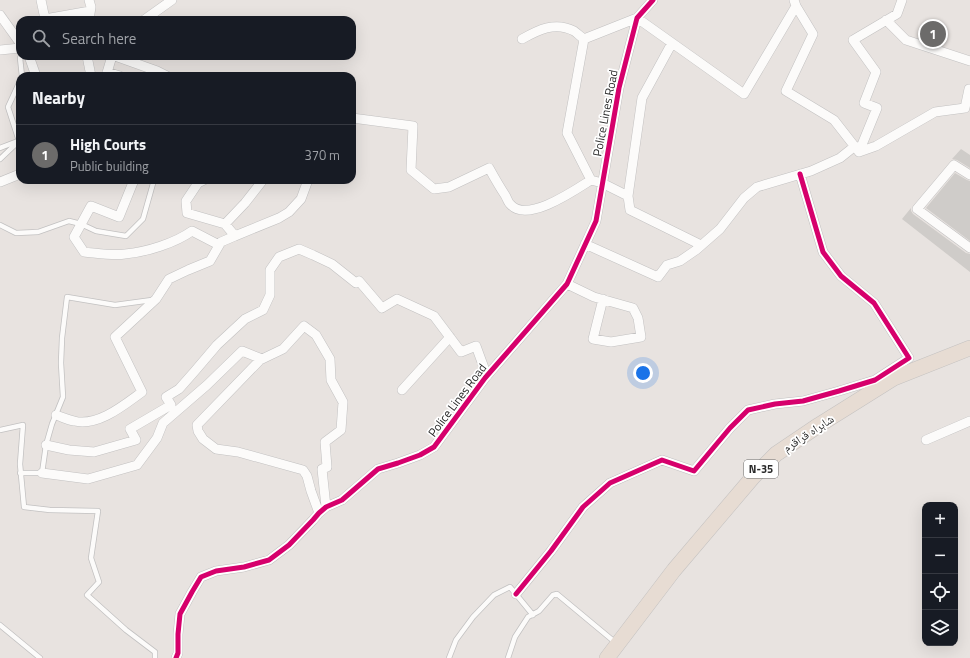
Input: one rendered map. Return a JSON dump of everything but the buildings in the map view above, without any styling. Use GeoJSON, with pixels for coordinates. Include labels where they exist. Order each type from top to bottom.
{"type":"FeatureCollection","features":[{"type":"Feature","properties":{"kind":"highway","name":"شاہراہ قراقرم"},"geometry":{"type":"LineString","coordinates":[[607,658],[679,564],[753,477],[776,454],[894,378],[970,348]]}},
{"type":"Feature","properties":{"kind":"street"},"geometry":{"type":"LineString","coordinates":[[40,0],[44,16]]}},
{"type":"Feature","properties":{"kind":"street"},"geometry":{"type":"LineString","coordinates":[[79,16],[90,15],[91,7],[89,0]]}},
{"type":"Feature","properties":{"kind":"street"},"geometry":{"type":"LineString","coordinates":[[150,16],[172,0]]}},
{"type":"Feature","properties":{"kind":"street","name":"Police Lines Road"},"geometry":{"type":"LineString","coordinates":[[176,658],[178,653],[180,614],[201,576],[216,571],[244,567],[269,560],[289,545],[322,510],[342,500],[378,469],[420,455],[434,447],[487,376],[567,284],[596,221],[619,88],[637,18],[653,0]]}},
{"type":"Feature","properties":{"kind":"street"},"geometry":{"type":"LineString","coordinates":[[857,149],[877,108],[864,103],[876,72],[853,40],[897,14],[902,0]]}},
{"type":"Feature","properties":{"kind":"street"},"geometry":{"type":"LineString","coordinates":[[584,40],[637,18],[744,94],[795,3]]}},
{"type":"Feature","properties":{"kind":"street"},"geometry":{"type":"LineString","coordinates":[[795,3],[813,34],[786,91],[834,120],[857,149]]}},
{"type":"Feature","properties":{"kind":"street"},"geometry":{"type":"LineString","coordinates":[[0,14],[16,37]]}},
{"type":"Feature","properties":{"kind":"street"},"geometry":{"type":"LineString","coordinates":[[886,20],[906,40],[970,61]]}},
{"type":"Feature","properties":{"kind":"street"},"geometry":{"type":"LineString","coordinates":[[522,38],[549,27],[561,27],[574,31],[584,40]]}},
{"type":"Feature","properties":{"kind":"street"},"geometry":{"type":"LineString","coordinates":[[584,40],[567,133],[591,180]]}},
{"type":"Feature","properties":{"kind":"street"},"geometry":{"type":"LineString","coordinates":[[672,43],[642,98],[628,196],[630,210],[701,245]]}},
{"type":"Feature","properties":{"kind":"street"},"geometry":{"type":"LineString","coordinates":[[0,50],[16,48]]}},
{"type":"Feature","properties":{"kind":"street"},"geometry":{"type":"LineString","coordinates":[[30,60],[35,72]]}},
{"type":"Feature","properties":{"kind":"street"},"geometry":{"type":"LineString","coordinates":[[88,60],[90,72]]}},
{"type":"Feature","properties":{"kind":"street"},"geometry":{"type":"LineString","coordinates":[[108,72],[111,60]]}},
{"type":"Feature","properties":{"kind":"street"},"geometry":{"type":"LineString","coordinates":[[126,60],[159,72]]}},
{"type":"Feature","properties":{"kind":"street"},"geometry":{"type":"LineString","coordinates":[[585,244],[658,277],[667,265],[680,261],[696,250],[720,228],[744,198],[757,187],[811,171],[857,149],[876,146],[935,112],[965,108],[970,89]]}},
{"type":"Feature","properties":{"kind":"street"},"geometry":{"type":"LineString","coordinates":[[356,119],[413,126],[411,170],[434,189],[449,187],[489,168],[511,205],[520,211],[535,209],[543,206],[565,196],[591,180],[602,183],[628,196]]}},
{"type":"Feature","properties":{"kind":"street"},"geometry":{"type":"LineString","coordinates":[[970,175],[954,165],[917,209],[970,248]]}},
{"type":"Feature","properties":{"kind":"street"},"geometry":{"type":"LineString","coordinates":[[516,594],[551,551],[583,506],[610,483],[662,460],[694,472],[730,428],[748,410],[803,400],[875,380],[908,358],[874,303],[841,276],[823,252],[800,174]]}},
{"type":"Feature","properties":{"kind":"street"},"geometry":{"type":"LineString","coordinates":[[0,182],[16,176]]}},
{"type":"Feature","properties":{"kind":"street"},"geometry":{"type":"LineString","coordinates":[[132,184],[119,217],[91,206],[74,237],[84,252],[124,255],[150,249],[183,237],[192,231],[219,245]]}},
{"type":"Feature","properties":{"kind":"street"},"geometry":{"type":"LineString","coordinates":[[197,184],[186,201],[187,213],[225,224],[235,236]]}},
{"type":"Feature","properties":{"kind":"street"},"geometry":{"type":"LineString","coordinates":[[225,224],[245,203],[260,184]]}},
{"type":"Feature","properties":{"kind":"street"},"geometry":{"type":"LineString","coordinates":[[56,415],[74,422],[87,422],[105,417],[142,392],[115,337],[156,299],[169,279],[210,260],[221,242],[279,218],[289,212],[301,199],[307,184]]}},
{"type":"Feature","properties":{"kind":"street"},"geometry":{"type":"LineString","coordinates":[[46,445],[69,450],[94,452],[136,440],[130,429],[171,405],[166,397],[179,389],[217,345],[245,319],[263,310],[270,295],[270,270],[279,257],[299,249],[332,264],[356,283],[359,281],[382,308],[396,299],[434,316],[461,352],[476,346],[487,376]]}},
{"type":"Feature","properties":{"kind":"street"},"geometry":{"type":"LineString","coordinates":[[567,284],[594,297],[603,299],[633,308],[638,318],[641,337],[611,342],[593,339],[603,299]]}},
{"type":"Feature","properties":{"kind":"street"},"geometry":{"type":"LineString","coordinates":[[304,326],[316,335],[330,359],[332,380],[343,402],[341,430],[326,442],[327,467],[322,469],[322,510],[310,491],[307,476],[303,470],[238,452],[216,448],[203,439],[198,431],[198,425],[260,360],[283,348],[304,326]]}},
{"type":"Feature","properties":{"kind":"street"},"geometry":{"type":"LineString","coordinates":[[402,390],[450,337]]}},
{"type":"Feature","properties":{"kind":"street"},"geometry":{"type":"LineString","coordinates":[[42,473],[88,480],[137,465],[157,438],[162,423],[207,385],[242,351],[262,359]]}},
{"type":"Feature","properties":{"kind":"street"},"geometry":{"type":"LineString","coordinates":[[926,440],[970,421]]}},
{"type":"Feature","properties":{"kind":"lane"},"geometry":{"type":"LineString","coordinates":[[20,60],[22,72]]}},
{"type":"Feature","properties":{"kind":"lane"},"geometry":{"type":"LineString","coordinates":[[16,90],[8,107],[16,132]]}},
{"type":"Feature","properties":{"kind":"lane"},"geometry":{"type":"LineString","coordinates":[[0,148],[16,142]]}},
{"type":"Feature","properties":{"kind":"lane"},"geometry":{"type":"LineString","coordinates":[[0,159],[16,144]]}},
{"type":"Feature","properties":{"kind":"lane"},"geometry":{"type":"LineString","coordinates":[[0,225],[16,233],[38,232],[70,220],[96,231],[126,236],[143,219],[153,184]]}},
{"type":"Feature","properties":{"kind":"lane"},"geometry":{"type":"LineString","coordinates":[[20,473],[42,473],[46,445],[52,424],[63,397],[62,338],[67,297],[115,305],[156,299]]}},
{"type":"Feature","properties":{"kind":"lane"},"geometry":{"type":"LineString","coordinates":[[0,430],[23,425],[20,473],[24,507],[50,510],[98,511],[91,558],[99,582],[87,595],[126,630],[155,652],[155,658]]}},
{"type":"Feature","properties":{"kind":"lane"},"geometry":{"type":"LineString","coordinates":[[449,658],[456,640],[473,617],[494,595],[510,587],[533,615]]}},
{"type":"Feature","properties":{"kind":"lane"},"geometry":{"type":"LineString","coordinates":[[508,658],[514,636],[528,617],[539,611],[552,595],[557,594],[617,644]]}},
{"type":"Feature","properties":{"kind":"lane"},"geometry":{"type":"LineString","coordinates":[[0,625],[40,658]]}},
{"type":"Feature","properties":{"kind":"cycle path"},"geometry":{"type":"LineString","coordinates":[[176,658],[178,653],[180,614],[201,577],[216,571],[244,567],[269,560],[289,545],[326,507],[342,500],[378,469],[420,455],[434,447],[485,378],[567,284],[596,221],[619,88],[637,18],[653,0]]}},
{"type":"Feature","properties":{"kind":"cycle path"},"geometry":{"type":"LineString","coordinates":[[516,594],[551,551],[583,507],[610,483],[662,460],[694,471],[730,428],[748,410],[775,404],[803,401],[875,380],[909,358],[874,303],[841,276],[823,252],[800,174]]}},
{"type":"Feature","properties":{"kind":"place","name":"High Courts"},"geometry":{"type":"Point","coordinates":[933,34]}}]}
